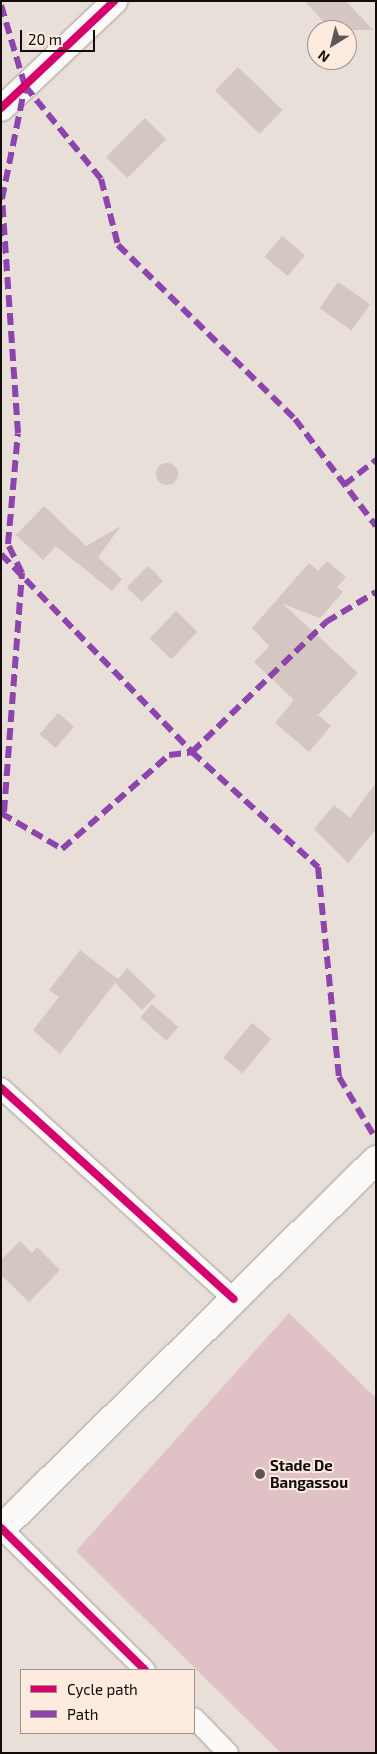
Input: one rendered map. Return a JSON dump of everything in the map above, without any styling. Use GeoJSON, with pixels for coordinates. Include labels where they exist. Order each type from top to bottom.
{"type":"FeatureCollection","features":[{"type":"Feature","properties":{"kind":"main road"},"geometry":{"type":"LineString","coordinates":[[1,1528],[376,1160]]}},
{"type":"Feature","properties":{"kind":"street"},"geometry":{"type":"LineString","coordinates":[[1,108],[114,1]]}},
{"type":"Feature","properties":{"kind":"street"},"geometry":{"type":"LineString","coordinates":[[1,1088],[234,1299]]}},
{"type":"Feature","properties":{"kind":"street"},"geometry":{"type":"LineString","coordinates":[[1,1528],[144,1669]]}},
{"type":"Feature","properties":{"kind":"street"},"geometry":{"type":"LineString","coordinates":[[195,1719],[228,1753]]}},
{"type":"Feature","properties":{"kind":"shaded area","name":"Stade De Bangassou"},"geometry":{"type":"Polygon","coordinates":[[[289,1313],[376,1398],[376,1753],[281,1753],[76,1551],[289,1313]]]}},
{"type":"Feature","properties":{"kind":"building"},"geometry":{"type":"Polygon","coordinates":[[[305,1],[346,1],[373,30],[357,30],[357,20],[322,20],[305,1]]]}},
{"type":"Feature","properties":{"kind":"building"},"geometry":{"type":"Polygon","coordinates":[[[238,67],[283,110],[260,134],[215,91],[238,67]]]}},
{"type":"Feature","properties":{"kind":"building"},"geometry":{"type":"Polygon","coordinates":[[[145,118],[166,139],[127,178],[106,157],[145,118]]]}},
{"type":"Feature","properties":{"kind":"building"},"geometry":{"type":"Polygon","coordinates":[[[282,236],[305,255],[288,276],[265,257],[282,236]]]}},
{"type":"Feature","properties":{"kind":"building"},"geometry":{"type":"Polygon","coordinates":[[[338,282],[370,304],[352,331],[320,308],[338,282]]]}},
{"type":"Feature","properties":{"kind":"building"},"geometry":{"type":"Polygon","coordinates":[[[167,463],[177,470],[178,474],[171,484],[167,485],[157,478],[156,474],[163,464],[167,463]]]}},
{"type":"Feature","properties":{"kind":"building"},"geometry":{"type":"Polygon","coordinates":[[[44,506],[86,546],[121,526],[98,557],[122,579],[112,591],[56,546],[43,560],[16,535],[44,506]]]}},
{"type":"Feature","properties":{"kind":"building"},"geometry":{"type":"Polygon","coordinates":[[[327,561],[346,577],[337,587],[343,592],[320,618],[283,604],[358,673],[318,715],[331,726],[309,752],[275,723],[294,700],[254,662],[269,646],[252,628],[309,563],[318,571],[327,561]]]}},
{"type":"Feature","properties":{"kind":"building"},"geometry":{"type":"Polygon","coordinates":[[[148,566],[163,581],[142,602],[127,587],[148,566]]]}},
{"type":"Feature","properties":{"kind":"building"},"geometry":{"type":"Polygon","coordinates":[[[176,611],[198,632],[171,659],[150,638],[176,611]]]}},
{"type":"Feature","properties":{"kind":"building"},"geometry":{"type":"Polygon","coordinates":[[[58,713],[74,727],[55,748],[40,734],[58,713]]]}},
{"type":"Feature","properties":{"kind":"building"},"geometry":{"type":"Polygon","coordinates":[[[376,783],[376,829],[348,863],[314,829],[334,805],[350,818],[376,783]]]}},
{"type":"Feature","properties":{"kind":"building"},"geometry":{"type":"Polygon","coordinates":[[[80,950],[118,979],[127,968],[156,996],[142,1010],[115,983],[60,1054],[33,1030],[59,997],[49,990],[80,950]]]}},
{"type":"Feature","properties":{"kind":"building"},"geometry":{"type":"Polygon","coordinates":[[[152,1004],[178,1027],[167,1041],[140,1018],[152,1004]]]}},
{"type":"Feature","properties":{"kind":"building"},"geometry":{"type":"Polygon","coordinates":[[[252,1023],[271,1039],[242,1074],[223,1057],[252,1023]]]}},
{"type":"Feature","properties":{"kind":"building"},"geometry":{"type":"Polygon","coordinates":[[[20,1241],[32,1253],[37,1247],[60,1270],[29,1302],[1,1275],[1,1260],[20,1241]]]}},
{"type":"Feature","properties":{"kind":"marked path"},"geometry":{"type":"LineString","coordinates":[[1,5],[25,86],[101,179],[118,245],[295,419],[376,526]]}},
{"type":"Feature","properties":{"kind":"marked path"},"geometry":{"type":"LineString","coordinates":[[4,812],[22,573],[8,544],[18,433],[2,199],[25,86]]}},
{"type":"Feature","properties":{"kind":"marked path"},"geometry":{"type":"LineString","coordinates":[[344,485],[376,460]]}},
{"type":"Feature","properties":{"kind":"marked path"},"geometry":{"type":"LineString","coordinates":[[1,554],[192,752],[318,867],[339,1077],[376,1139]]}},
{"type":"Feature","properties":{"kind":"marked path"},"geometry":{"type":"LineString","coordinates":[[1,813],[62,849],[169,755],[192,752],[326,622],[376,592]]}},
{"type":"Feature","properties":{"kind":"cycle path"},"geometry":{"type":"LineString","coordinates":[[1,108],[114,1]]}},
{"type":"Feature","properties":{"kind":"cycle path"},"geometry":{"type":"LineString","coordinates":[[1,1088],[234,1299]]}},
{"type":"Feature","properties":{"kind":"cycle path"},"geometry":{"type":"LineString","coordinates":[[1,1528],[144,1669]]}},
{"type":"Feature","properties":{"kind":"place","name":"Stade De Bangassou"},"geometry":{"type":"Point","coordinates":[260,1474]}}]}
